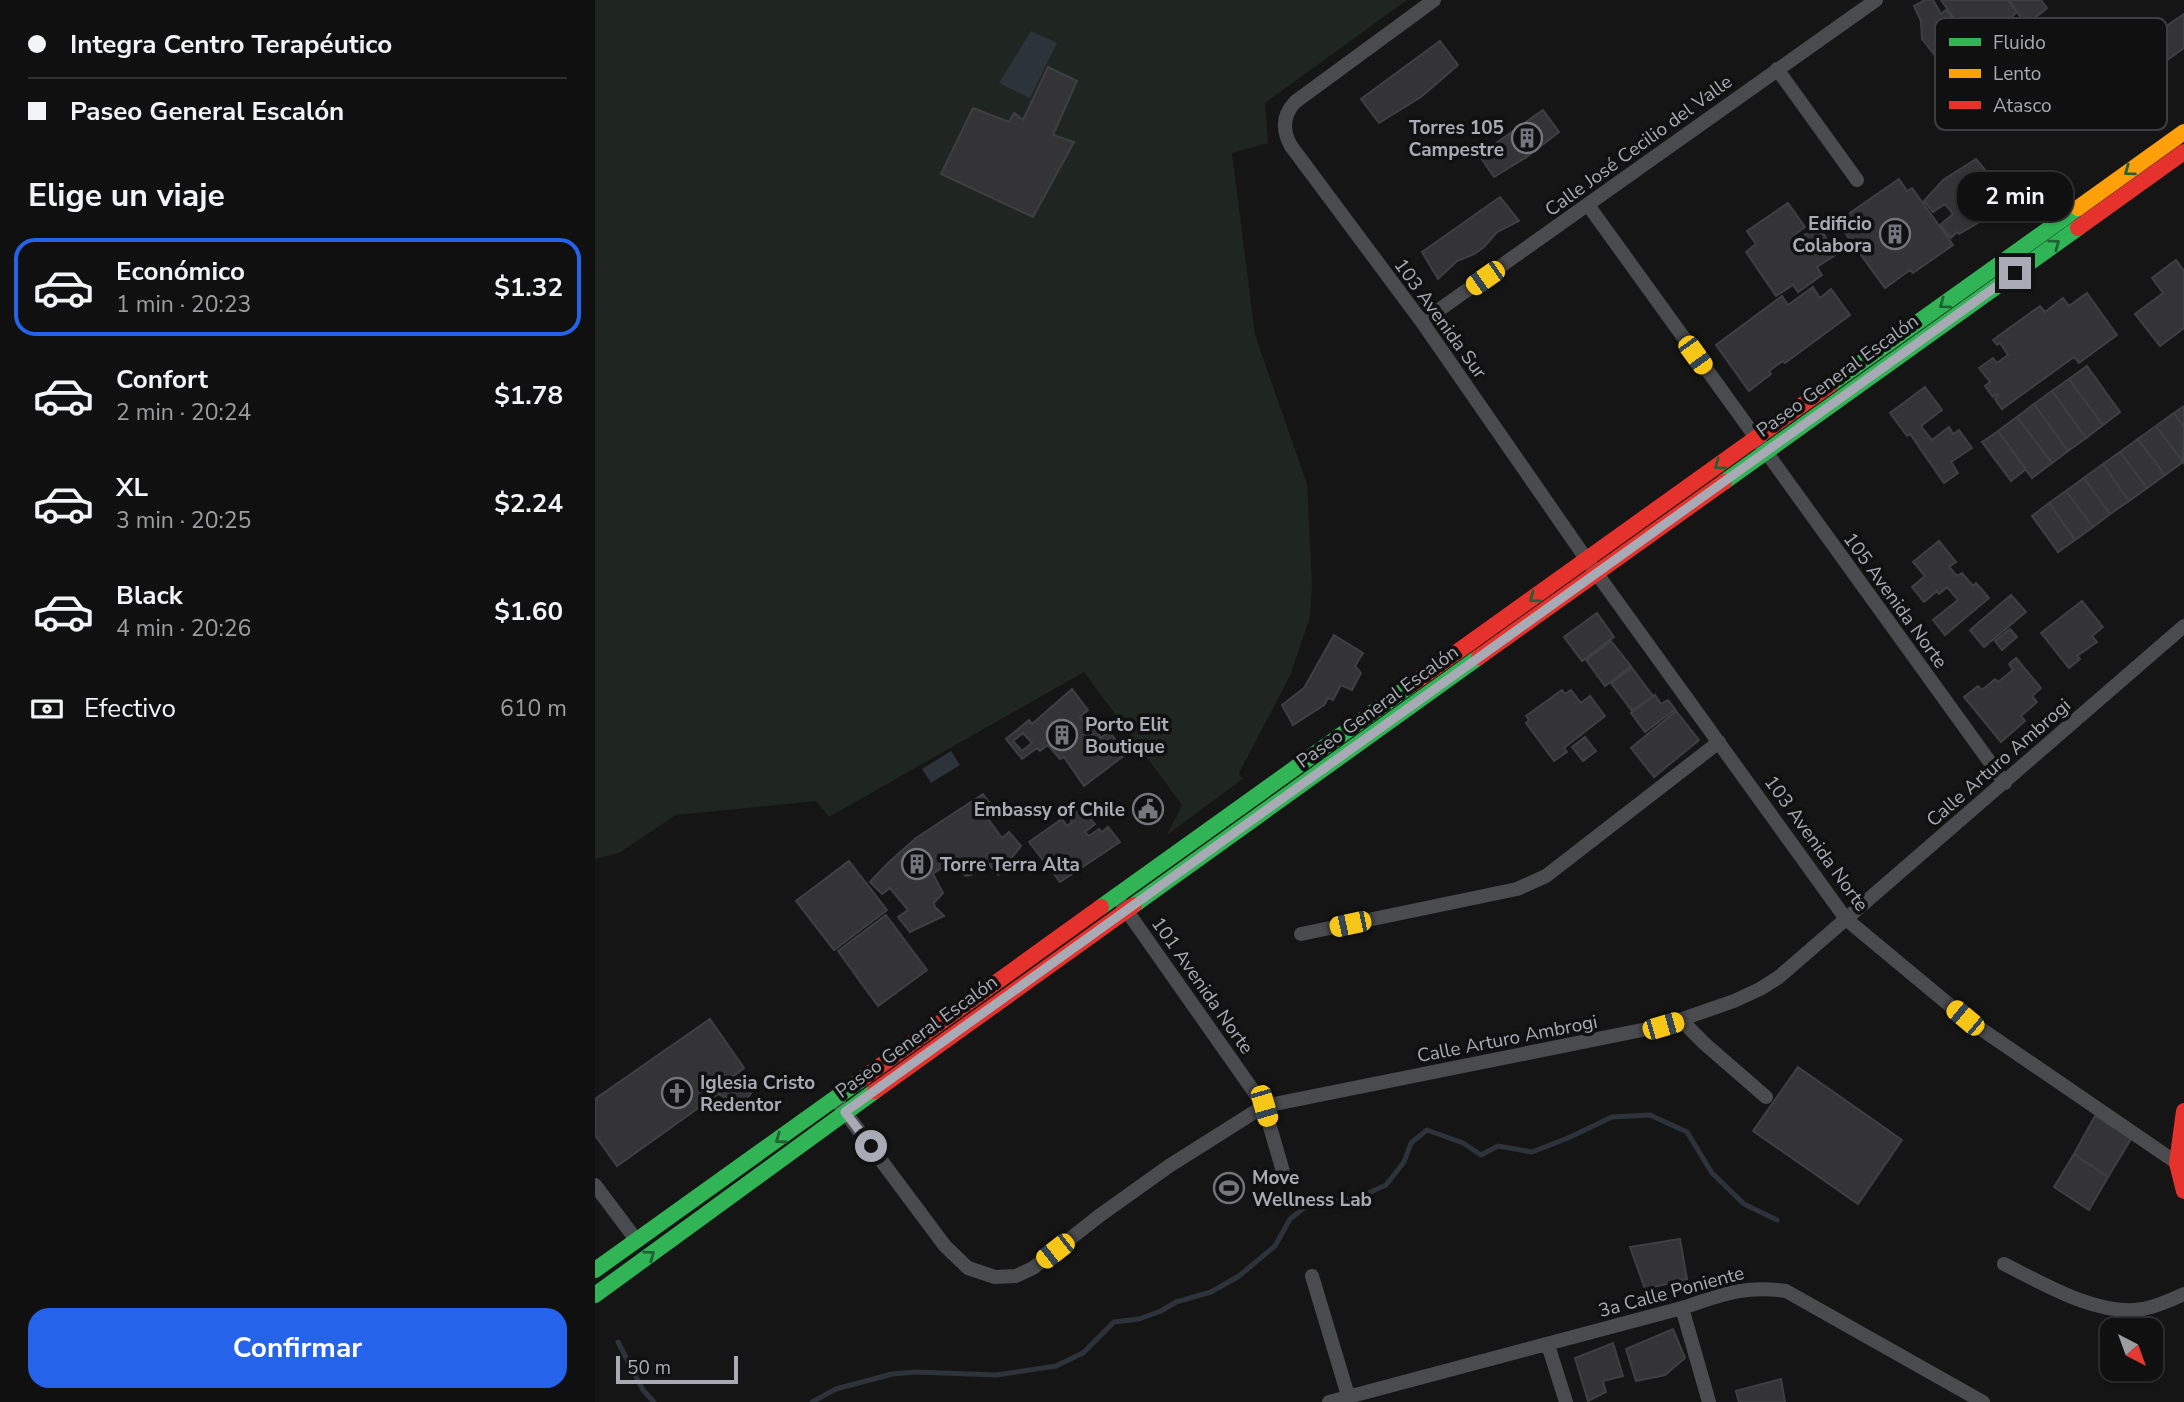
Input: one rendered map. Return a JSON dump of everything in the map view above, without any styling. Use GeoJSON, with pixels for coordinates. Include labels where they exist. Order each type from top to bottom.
{"type":"FeatureCollection","features":[{"type":"Feature","properties":{"kind":"street","name":"103 Avenida Sur"},"geometry":{"type":"LineString","coordinates":[[1434,0],[1300,98],[1285,118],[1286,134],[1291,146],[1422,322],[1592,567]]}},
{"type":"Feature","properties":{"kind":"street","name":"Calle José Cecilio del Valle"},"geometry":{"type":"LineString","coordinates":[[1422,322],[1876,0]]}},
{"type":"Feature","properties":{"kind":"street"},"geometry":{"type":"LineString","coordinates":[[1777,69],[1857,180]]}},
{"type":"Feature","properties":{"kind":"street","name":"Paseo General Escalón"},"geometry":{"type":"LineString","coordinates":[[595,1270],[1128,911],[2184,132]]}},
{"type":"Feature","properties":{"kind":"street","name":"Paseo General Escalón"},"geometry":{"type":"LineString","coordinates":[[1761,445],[2184,152]]}},
{"type":"Feature","properties":{"kind":"street","name":"105 Avenida Norte"},"geometry":{"type":"LineString","coordinates":[[1588,205],[2005,783]]}},
{"type":"Feature","properties":{"kind":"street","name":"Paseo General Escalón"},"geometry":{"type":"LineString","coordinates":[[595,1295],[1117,897],[1592,567]]}},
{"type":"Feature","properties":{"kind":"street","name":"103 Avenida Norte"},"geometry":{"type":"LineString","coordinates":[[1592,567],[1846,919],[1965,1018],[2177,1163]]}},
{"type":"Feature","properties":{"kind":"street","name":"Calle Arturo Ambrogi"},"geometry":{"type":"LineString","coordinates":[[840,1106],[945,1247],[968,1268],[995,1277],[1016,1276],[1033,1268],[1169,1166],[1264,1106],[1682,1021],[1760,989],[1779,976],[2005,783],[2184,625]]}},
{"type":"Feature","properties":{"kind":"street"},"geometry":{"type":"LineString","coordinates":[[1301,934],[1498,893],[1533,883],[1546,876],[1719,742]]}},
{"type":"Feature","properties":{"kind":"street","name":"101 Avenida Norte"},"geometry":{"type":"LineString","coordinates":[[1117,897],[1264,1106],[1284,1175]]}},
{"type":"Feature","properties":{"kind":"street"},"geometry":{"type":"LineString","coordinates":[[1682,1021],[1766,1097]]}},
{"type":"Feature","properties":{"kind":"street"},"geometry":{"type":"LineString","coordinates":[[2184,1111],[2177,1163],[2184,1191]]}},
{"type":"Feature","properties":{"kind":"street"},"geometry":{"type":"LineString","coordinates":[[595,1185],[637,1241]]}},
{"type":"Feature","properties":{"kind":"street"},"geometry":{"type":"LineString","coordinates":[[2004,1264],[2067,1297],[2123,1309],[2140,1310],[2184,1294]]}},
{"type":"Feature","properties":{"kind":"street"},"geometry":{"type":"LineString","coordinates":[[1312,1276],[1349,1399]]}},
{"type":"Feature","properties":{"kind":"street","name":"3a Calle Poniente"},"geometry":{"type":"LineString","coordinates":[[1329,1402],[1349,1399],[1548,1345],[1734,1291],[1761,1287],[1786,1291],[1983,1402]]}},
{"type":"Feature","properties":{"kind":"street"},"geometry":{"type":"LineString","coordinates":[[1682,1308],[1709,1402]]}},
{"type":"Feature","properties":{"kind":"street"},"geometry":{"type":"LineString","coordinates":[[1548,1345],[1566,1402]]}},
{"type":"Feature","properties":{"kind":"shaded area"},"geometry":{"type":"Polygon","coordinates":[[[595,0],[1407,0],[1265,103],[1268,143],[1232,153],[1255,335],[1307,484],[1312,584],[1310,617],[1290,676],[1239,773],[1240,777],[1244,778],[1167,835],[1182,805],[1084,672],[829,817],[816,801],[676,815],[619,853],[595,859],[595,0]]]}},
{"type":"Feature","properties":{"kind":"shaded area"},"geometry":{"type":"Polygon","coordinates":[[[1031,31],[1057,43],[1030,98],[999,83],[1031,31]]]}},
{"type":"Feature","properties":{"kind":"shaded area"},"geometry":{"type":"Polygon","coordinates":[[[951,751],[960,765],[931,783],[922,769],[951,751]]]}},
{"type":"Feature","properties":{"kind":"building"},"geometry":{"type":"Polygon","coordinates":[[[1925,0],[1933,0],[1941,14],[1946,10],[1952,18],[1935,18],[1935,55],[1922,39],[1921,21],[1914,6],[1925,0]]]}},
{"type":"Feature","properties":{"kind":"building"},"geometry":{"type":"Polygon","coordinates":[[[1941,0],[2008,0],[2017,12],[2011,18],[1954,18],[1941,0]]]}},
{"type":"Feature","properties":{"kind":"building"},"geometry":{"type":"Polygon","coordinates":[[[2009,0],[2041,0],[2047,8],[2035,18],[2021,18],[2009,0]]]}},
{"type":"Feature","properties":{"kind":"building"},"geometry":{"type":"Polygon","coordinates":[[[2184,14],[2184,48],[2167,60],[2167,26],[2184,14]]]}},
{"type":"Feature","properties":{"kind":"building"},"geometry":{"type":"Polygon","coordinates":[[[1440,41],[1458,65],[1421,97],[1379,123],[1361,99],[1440,41]]]}},
{"type":"Feature","properties":{"kind":"building"},"geometry":{"type":"Polygon","coordinates":[[[1048,67],[1077,81],[1053,135],[1074,142],[1033,217],[941,174],[973,108],[1009,122],[1014,113],[1023,120],[1048,67]]]}},
{"type":"Feature","properties":{"kind":"building","name":"Torres 105 Campestre"},"geometry":{"type":"Polygon","coordinates":[[[1543,110],[1559,132],[1494,177],[1479,155],[1543,110]]]}},
{"type":"Feature","properties":{"kind":"building"},"geometry":{"type":"Polygon","coordinates":[[[1976,159],[1986,171],[1974,180],[1982,190],[1993,182],[2005,197],[1981,221],[1959,234],[1957,232],[1951,238],[1940,225],[1953,214],[1945,204],[1933,212],[1924,201],[1943,180],[1976,159]]]}},
{"type":"Feature","properties":{"kind":"building","name":"Edificio Colabora"},"geometry":{"type":"Polygon","coordinates":[[[1899,179],[1907,191],[1912,188],[1953,245],[1913,273],[1910,270],[1885,288],[1837,222],[1899,179]]]}},
{"type":"Feature","properties":{"kind":"building"},"geometry":{"type":"Polygon","coordinates":[[[1500,197],[1519,221],[1497,232],[1484,247],[1457,261],[1438,279],[1422,252],[1500,197]]]}},
{"type":"Feature","properties":{"kind":"building"},"geometry":{"type":"Polygon","coordinates":[[[1788,203],[1805,227],[1794,235],[1797,240],[1818,226],[1837,254],[1817,267],[1822,275],[1798,292],[1793,285],[1776,296],[1746,252],[1756,244],[1747,231],[1788,203]]]}},
{"type":"Feature","properties":{"kind":"building"},"geometry":{"type":"Polygon","coordinates":[[[2176,260],[2184,271],[2184,328],[2160,346],[2135,314],[2163,293],[2152,278],[2176,260]]]}},
{"type":"Feature","properties":{"kind":"building"},"geometry":{"type":"Polygon","coordinates":[[[1813,287],[1820,298],[1831,289],[1850,315],[1785,363],[1783,361],[1769,371],[1771,374],[1749,391],[1716,345],[1782,296],[1788,305],[1813,287]]]}},
{"type":"Feature","properties":{"kind":"building"},"geometry":{"type":"Polygon","coordinates":[[[2087,293],[2117,335],[2079,363],[2074,357],[2002,409],[1995,399],[1997,394],[1993,397],[1985,386],[1990,382],[1979,368],[1993,358],[1997,363],[2008,355],[2000,343],[1997,345],[1993,340],[2040,306],[2045,312],[2063,298],[2069,306],[2087,293]]]}},
{"type":"Feature","properties":{"kind":"building"},"geometry":{"type":"Polygon","coordinates":[[[2087,366],[2120,412],[2103,425],[2069,379],[2087,366]]]}},
{"type":"Feature","properties":{"kind":"building"},"geometry":{"type":"Polygon","coordinates":[[[2069,379],[2103,425],[2086,438],[2052,391],[2069,379]]]}},
{"type":"Feature","properties":{"kind":"building"},"geometry":{"type":"Polygon","coordinates":[[[1925,387],[1942,410],[1921,426],[1932,440],[1949,427],[1953,434],[1959,430],[1972,448],[1951,462],[1958,473],[1944,483],[1910,434],[1907,436],[1890,413],[1925,387]]]}},
{"type":"Feature","properties":{"kind":"building"},"geometry":{"type":"Polygon","coordinates":[[[2052,391],[2086,438],[2068,451],[2034,404],[2052,391]]]}},
{"type":"Feature","properties":{"kind":"building"},"geometry":{"type":"Polygon","coordinates":[[[2034,404],[2068,451],[2052,463],[2017,417],[2034,404]]]}},
{"type":"Feature","properties":{"kind":"building"},"geometry":{"type":"Polygon","coordinates":[[[2184,406],[2184,427],[2174,413],[2184,406]]]}},
{"type":"Feature","properties":{"kind":"building"},"geometry":{"type":"Polygon","coordinates":[[[2174,413],[2184,427],[2183,462],[2156,426],[2174,413]]]}},
{"type":"Feature","properties":{"kind":"building"},"geometry":{"type":"Polygon","coordinates":[[[2017,417],[2052,463],[2032,478],[1998,431],[2017,417]]]}},
{"type":"Feature","properties":{"kind":"building"},"geometry":{"type":"Polygon","coordinates":[[[2156,426],[2183,462],[2165,475],[2138,439],[2156,426]]]}},
{"type":"Feature","properties":{"kind":"building"},"geometry":{"type":"Polygon","coordinates":[[[1998,431],[2026,469],[2011,481],[1982,442],[1998,431]]]}},
{"type":"Feature","properties":{"kind":"building"},"geometry":{"type":"Polygon","coordinates":[[[2138,439],[2165,475],[2147,488],[2120,452],[2138,439]]]}},
{"type":"Feature","properties":{"kind":"building"},"geometry":{"type":"Polygon","coordinates":[[[2120,452],[2147,488],[2129,501],[2103,464],[2120,452]]]}},
{"type":"Feature","properties":{"kind":"building"},"geometry":{"type":"Polygon","coordinates":[[[2103,464],[2129,501],[2110,514],[2084,478],[2103,464]]]}},
{"type":"Feature","properties":{"kind":"building"},"geometry":{"type":"Polygon","coordinates":[[[2084,478],[2110,514],[2093,527],[2066,491],[2084,478]]]}},
{"type":"Feature","properties":{"kind":"building"},"geometry":{"type":"Polygon","coordinates":[[[2066,491],[2093,527],[2075,540],[2049,503],[2066,491]]]}},
{"type":"Feature","properties":{"kind":"building"},"geometry":{"type":"Polygon","coordinates":[[[2049,503],[2075,540],[2058,552],[2032,516],[2049,503]]]}},
{"type":"Feature","properties":{"kind":"building"},"geometry":{"type":"Polygon","coordinates":[[[1939,541],[1956,562],[1949,567],[1957,576],[1962,573],[1973,586],[1976,583],[1989,598],[1945,635],[1933,620],[1958,600],[1947,587],[1939,594],[1937,591],[1924,602],[1912,587],[1925,576],[1913,562],[1939,541]]]}},
{"type":"Feature","properties":{"kind":"building"},"geometry":{"type":"Polygon","coordinates":[[[2011,595],[2026,612],[1984,647],[1970,630],[2011,595]]]}},
{"type":"Feature","properties":{"kind":"building"},"geometry":{"type":"Polygon","coordinates":[[[2082,601],[2103,627],[2092,636],[2097,642],[2077,656],[2080,659],[2069,668],[2041,633],[2082,601]]]}},
{"type":"Feature","properties":{"kind":"building"},"geometry":{"type":"Polygon","coordinates":[[[1597,613],[1614,637],[1582,661],[1564,637],[1597,613]]]}},
{"type":"Feature","properties":{"kind":"building"},"geometry":{"type":"Polygon","coordinates":[[[2010,629],[2017,637],[2002,650],[1995,641],[2010,629]]]}},
{"type":"Feature","properties":{"kind":"building"},"geometry":{"type":"Polygon","coordinates":[[[1334,635],[1363,653],[1355,666],[1361,673],[1352,690],[1341,685],[1333,700],[1328,698],[1324,705],[1293,725],[1282,705],[1304,688],[1334,635]]]}},
{"type":"Feature","properties":{"kind":"building"},"geometry":{"type":"Polygon","coordinates":[[[1611,641],[1631,666],[1605,686],[1586,660],[1611,641]]]}},
{"type":"Feature","properties":{"kind":"building"},"geometry":{"type":"Polygon","coordinates":[[[2016,658],[2041,688],[2032,696],[2037,702],[2021,716],[2025,721],[2001,742],[1964,697],[1978,686],[1982,690],[1995,679],[1998,682],[2013,670],[2009,664],[2016,658]]]}},
{"type":"Feature","properties":{"kind":"building"},"geometry":{"type":"Polygon","coordinates":[[[1632,668],[1653,696],[1632,711],[1611,683],[1632,668]]]}},
{"type":"Feature","properties":{"kind":"building","name":"Porto Elit Boutique"},"geometry":{"type":"Polygon","coordinates":[[[1072,689],[1088,710],[1080,717],[1089,728],[1093,725],[1101,738],[1109,731],[1126,754],[1084,786],[1064,757],[1060,759],[1048,745],[1040,751],[1037,748],[1022,759],[1006,739],[1029,720],[1032,724],[1072,689]],[[1023,733],[1013,741],[1022,751],[1032,743],[1023,733]]]}},
{"type":"Feature","properties":{"kind":"building"},"geometry":{"type":"Polygon","coordinates":[[[1562,690],[1565,694],[1571,690],[1581,703],[1590,696],[1605,716],[1564,748],[1567,752],[1554,761],[1526,723],[1529,720],[1526,716],[1562,690]]]}},
{"type":"Feature","properties":{"kind":"building"},"geometry":{"type":"Polygon","coordinates":[[[1655,695],[1661,704],[1668,700],[1675,709],[1645,732],[1631,713],[1655,695]]]}},
{"type":"Feature","properties":{"kind":"building"},"geometry":{"type":"Polygon","coordinates":[[[1676,711],[1699,740],[1654,777],[1631,748],[1676,711]]]}},
{"type":"Feature","properties":{"kind":"building"},"geometry":{"type":"Polygon","coordinates":[[[1585,737],[1596,751],[1583,761],[1572,747],[1585,737]]]}},
{"type":"Feature","properties":{"kind":"building","name":"Torre Terra Alta"},"geometry":{"type":"Polygon","coordinates":[[[983,794],[994,809],[986,816],[1002,838],[1009,832],[1021,846],[998,875],[988,863],[966,876],[957,870],[951,861],[933,874],[943,893],[934,903],[935,907],[944,916],[910,932],[898,917],[908,910],[890,888],[882,894],[870,882],[916,838],[983,794]]]}},
{"type":"Feature","properties":{"kind":"building"},"geometry":{"type":"Polygon","coordinates":[[[1081,808],[1095,824],[1085,832],[1089,836],[1108,827],[1120,842],[1060,882],[1029,842],[1062,819],[1067,826],[1072,822],[1069,816],[1081,808]]]}},
{"type":"Feature","properties":{"kind":"building"},"geometry":{"type":"Polygon","coordinates":[[[849,861],[887,910],[834,950],[796,901],[849,861]]]}},
{"type":"Feature","properties":{"kind":"building"},"geometry":{"type":"Polygon","coordinates":[[[886,915],[927,970],[878,1006],[838,951],[886,915]]]}},
{"type":"Feature","properties":{"kind":"building","name":"Iglesia Cristo Redentor"},"geometry":{"type":"Polygon","coordinates":[[[710,1019],[744,1068],[730,1079],[752,1092],[742,1105],[718,1094],[617,1166],[595,1135],[595,1099],[710,1019]]]}},
{"type":"Feature","properties":{"kind":"building"},"geometry":{"type":"Polygon","coordinates":[[[1798,1067],[1902,1140],[1858,1204],[1753,1131],[1798,1067]]]}},
{"type":"Feature","properties":{"kind":"building"},"geometry":{"type":"Polygon","coordinates":[[[2095,1116],[2131,1139],[2108,1177],[2074,1154],[2095,1116]]]}},
{"type":"Feature","properties":{"kind":"building"},"geometry":{"type":"Polygon","coordinates":[[[2074,1154],[2108,1177],[2089,1210],[2054,1187],[2074,1154]]]}},
{"type":"Feature","properties":{"kind":"building"},"geometry":{"type":"Polygon","coordinates":[[[1680,1239],[1687,1279],[1645,1289],[1630,1247],[1680,1239]]]}},
{"type":"Feature","properties":{"kind":"building"},"geometry":{"type":"Polygon","coordinates":[[[1673,1329],[1685,1358],[1665,1375],[1636,1381],[1626,1349],[1673,1329]]]}},
{"type":"Feature","properties":{"kind":"building"},"geometry":{"type":"Polygon","coordinates":[[[1613,1343],[1623,1376],[1603,1381],[1606,1392],[1588,1401],[1575,1358],[1613,1343]]]}},
{"type":"Feature","properties":{"kind":"building"},"geometry":{"type":"Polygon","coordinates":[[[1781,1379],[1785,1402],[1739,1402],[1736,1391],[1781,1379]]]}},
{"type":"Feature","properties":{"kind":"waterway"},"geometry":{"type":"LineString","coordinates":[[812,1402],[836,1389],[892,1374],[916,1372],[996,1375],[1056,1366],[1083,1353],[1114,1322],[1139,1319],[1161,1311],[1176,1302],[1211,1292],[1239,1276],[1275,1246],[1290,1219],[1308,1205],[1362,1196],[1386,1185],[1404,1162],[1411,1143],[1427,1130],[1463,1143],[1481,1155],[1498,1146],[1532,1152],[1612,1117],[1650,1115],[1687,1132],[1712,1173],[1744,1204],[1777,1220]]}},
{"type":"Feature","properties":{"kind":"waterway"},"geometry":{"type":"LineString","coordinates":[[618,1342],[643,1390],[654,1402]]}},
{"type":"Feature","properties":{"kind":"traffic: fast"},"geometry":{"type":"LineString","coordinates":[[1830,385],[2078,208]]}},
{"type":"Feature","properties":{"kind":"traffic: fast"},"geometry":{"type":"LineString","coordinates":[[1724,482],[2078,228]]}},
{"type":"Feature","properties":{"kind":"traffic: fast"},"geometry":{"type":"LineString","coordinates":[[1134,905],[1479,657]]}},
{"type":"Feature","properties":{"kind":"traffic: fast"},"geometry":{"type":"LineString","coordinates":[[1101,907],[1411,685]]}},
{"type":"Feature","properties":{"kind":"traffic: fast"},"geometry":{"type":"LineString","coordinates":[[595,1270],[862,1079]]}},
{"type":"Feature","properties":{"kind":"traffic: fast"},"geometry":{"type":"LineString","coordinates":[[595,1295],[875,1091]]}},
{"type":"Feature","properties":{"kind":"traffic: slow"},"geometry":{"type":"LineString","coordinates":[[2078,208],[2184,132]]}},
{"type":"Feature","properties":{"kind":"traffic: jam"},"geometry":{"type":"LineString","coordinates":[[2078,228],[2184,152]]}},
{"type":"Feature","properties":{"kind":"traffic: jam"},"geometry":{"type":"LineString","coordinates":[[1411,685],[1830,385]]}},
{"type":"Feature","properties":{"kind":"traffic: jam"},"geometry":{"type":"LineString","coordinates":[[1479,657],[1724,482]]}},
{"type":"Feature","properties":{"kind":"traffic: jam"},"geometry":{"type":"LineString","coordinates":[[875,1091],[1134,905]]}},
{"type":"Feature","properties":{"kind":"traffic: jam"},"geometry":{"type":"LineString","coordinates":[[862,1079],[1101,907]]}},
{"type":"Feature","properties":{"kind":"traffic: jam"},"geometry":{"type":"LineString","coordinates":[[2184,1111],[2177,1163],[2184,1191]]}},
{"type":"Feature","properties":{"kind":"place","name":"Torres 105 Campestre"},"geometry":{"type":"Point","coordinates":[1527,138]}},
{"type":"Feature","properties":{"kind":"place","name":"Edificio Colabora"},"geometry":{"type":"Point","coordinates":[1895,234]}},
{"type":"Feature","properties":{"kind":"place","name":"Porto Elit Boutique"},"geometry":{"type":"Point","coordinates":[1062,735]}},
{"type":"Feature","properties":{"kind":"place","name":"Embassy of Chile"},"geometry":{"type":"Point","coordinates":[1148,809]}},
{"type":"Feature","properties":{"kind":"place","name":"Torre Terra Alta"},"geometry":{"type":"Point","coordinates":[917,864]}},
{"type":"Feature","properties":{"kind":"place","name":"Iglesia Cristo Redentor"},"geometry":{"type":"Point","coordinates":[677,1093]}},
{"type":"Feature","properties":{"kind":"place","name":"Move Wellness Lab"},"geometry":{"type":"Point","coordinates":[1229,1188]}},
{"type":"Feature","properties":{"kind":"route"},"geometry":{"type":"LineString","coordinates":[[871,1146],[845,1112],[2015,273]]}}]}
